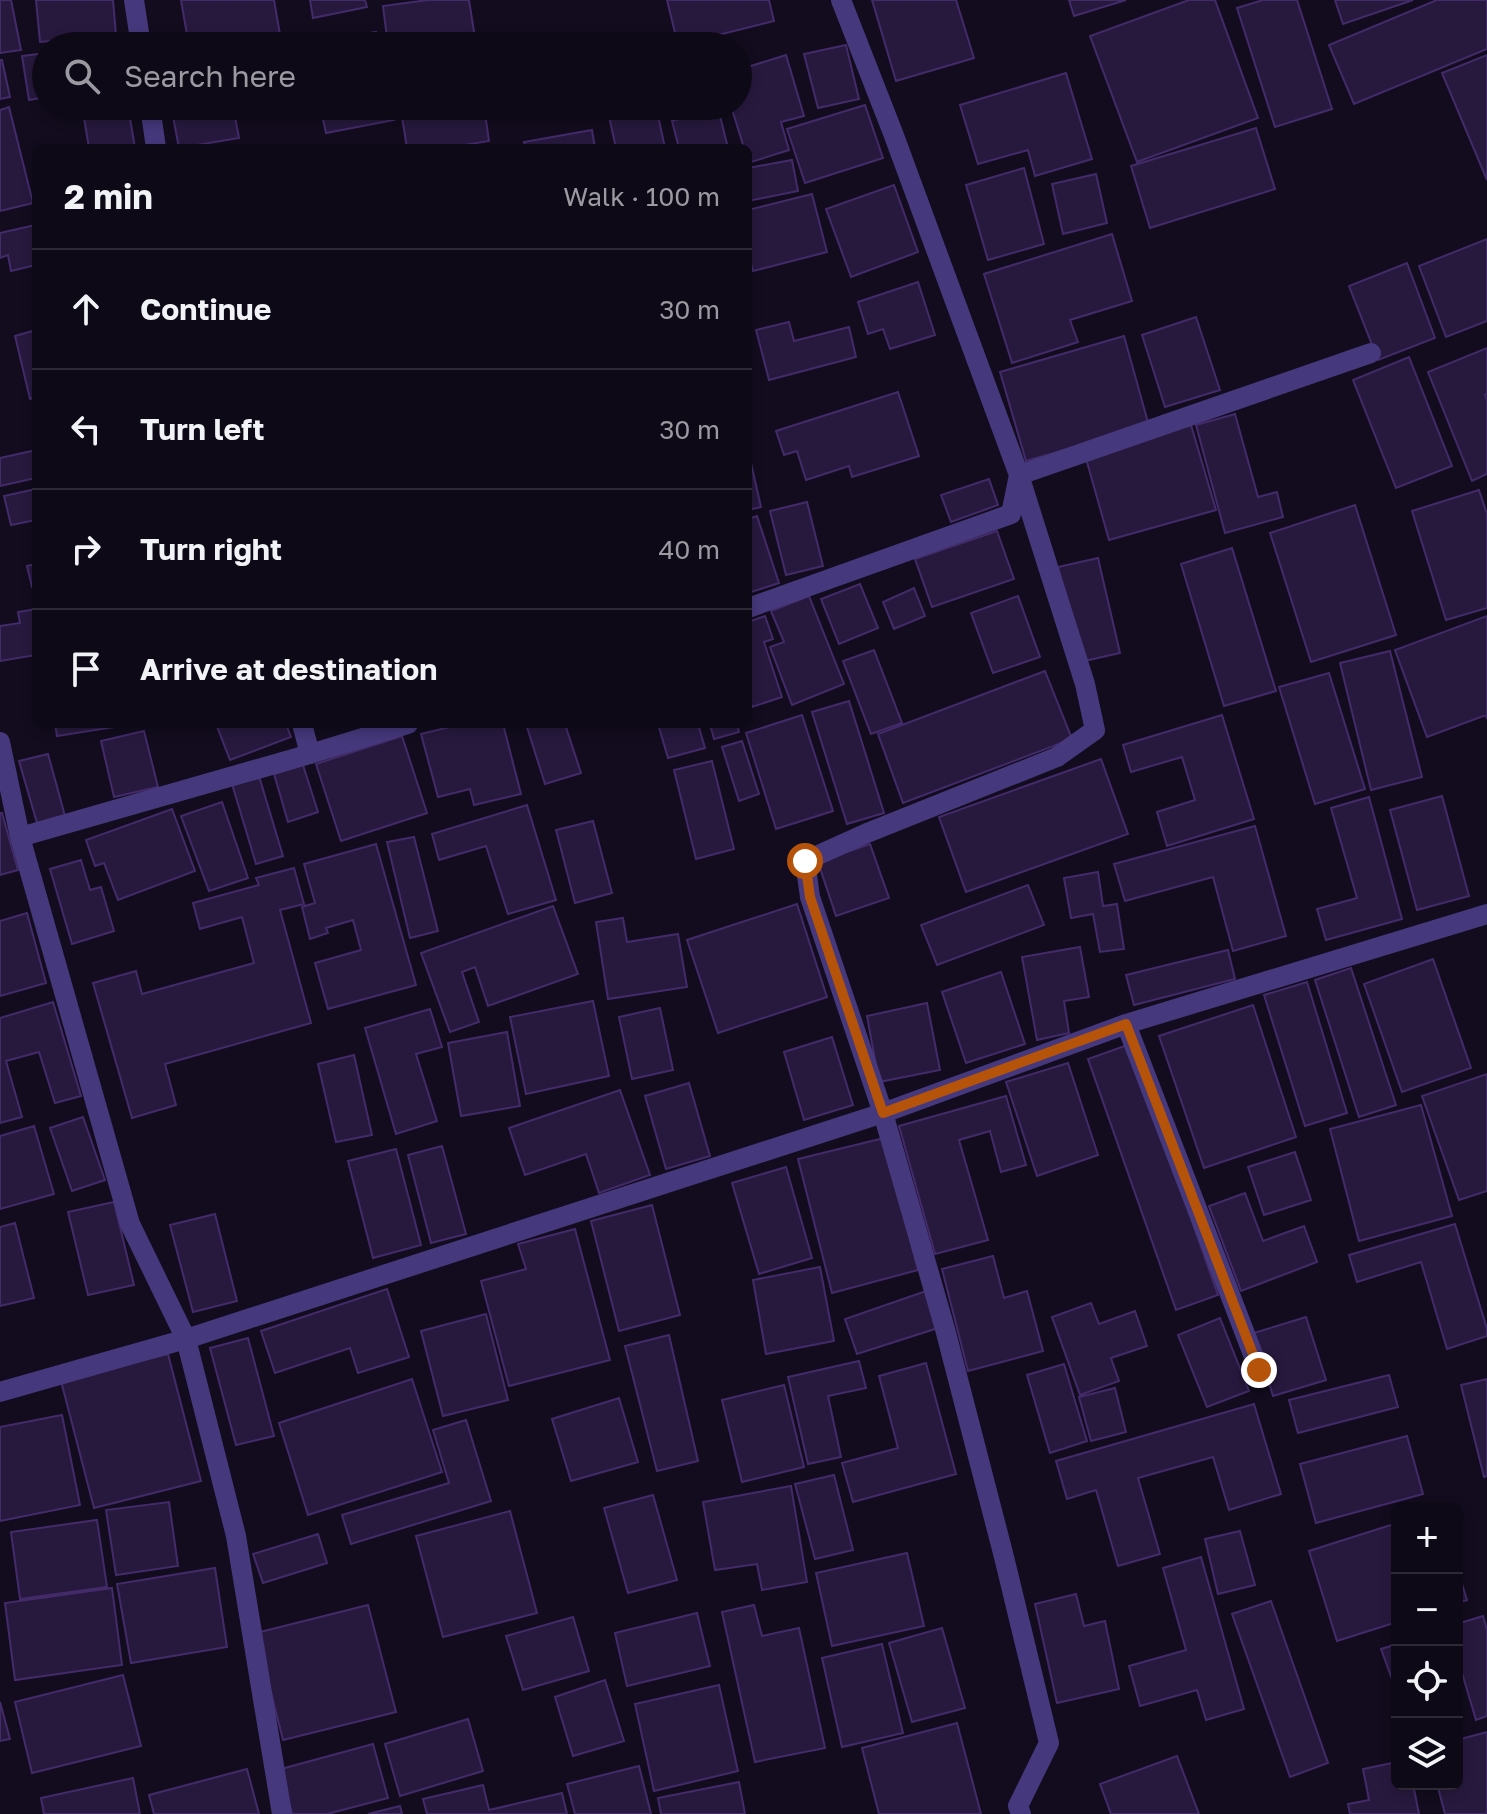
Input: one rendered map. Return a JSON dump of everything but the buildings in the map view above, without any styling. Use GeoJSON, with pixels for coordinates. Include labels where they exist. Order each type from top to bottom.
{"type":"FeatureCollection","features":[{"type":"Feature","properties":{"kind":"street"},"geometry":{"type":"LineString","coordinates":[[134,0],[139,32]]}},
{"type":"Feature","properties":{"kind":"street"},"geometry":{"type":"LineString","coordinates":[[841,0],[1019,475],[1085,684],[1095,730],[1057,757],[805,861],[810,897],[883,1113],[945,1329],[1049,1743],[1018,1806],[1021,1814]]}},
{"type":"Feature","properties":{"kind":"street"},"geometry":{"type":"LineString","coordinates":[[152,120],[155,144]]}},
{"type":"Feature","properties":{"kind":"street"},"geometry":{"type":"LineString","coordinates":[[1019,475],[1371,353]]}},
{"type":"Feature","properties":{"kind":"street"},"geometry":{"type":"LineString","coordinates":[[752,607],[1011,514],[1019,475]]}},
{"type":"Feature","properties":{"kind":"street"},"geometry":{"type":"LineString","coordinates":[[303,728],[310,754]]}},
{"type":"Feature","properties":{"kind":"street"},"geometry":{"type":"LineString","coordinates":[[20,837],[395,728]]}},
{"type":"Feature","properties":{"kind":"street"},"geometry":{"type":"LineString","coordinates":[[0,742],[20,837],[130,1224],[186,1339],[236,1536],[282,1814]]}},
{"type":"Feature","properties":{"kind":"street"},"geometry":{"type":"LineString","coordinates":[[0,1392],[186,1339],[883,1113],[1126,1024],[1487,914]]}},
{"type":"Feature","properties":{"kind":"street"},"geometry":{"type":"LineString","coordinates":[[1126,1024],[1259,1370]]}},
{"type":"Feature","properties":{"kind":"route"},"geometry":{"type":"LineString","coordinates":[[805,861],[810,897],[883,1113],[1126,1024],[1259,1370]]}}]}
